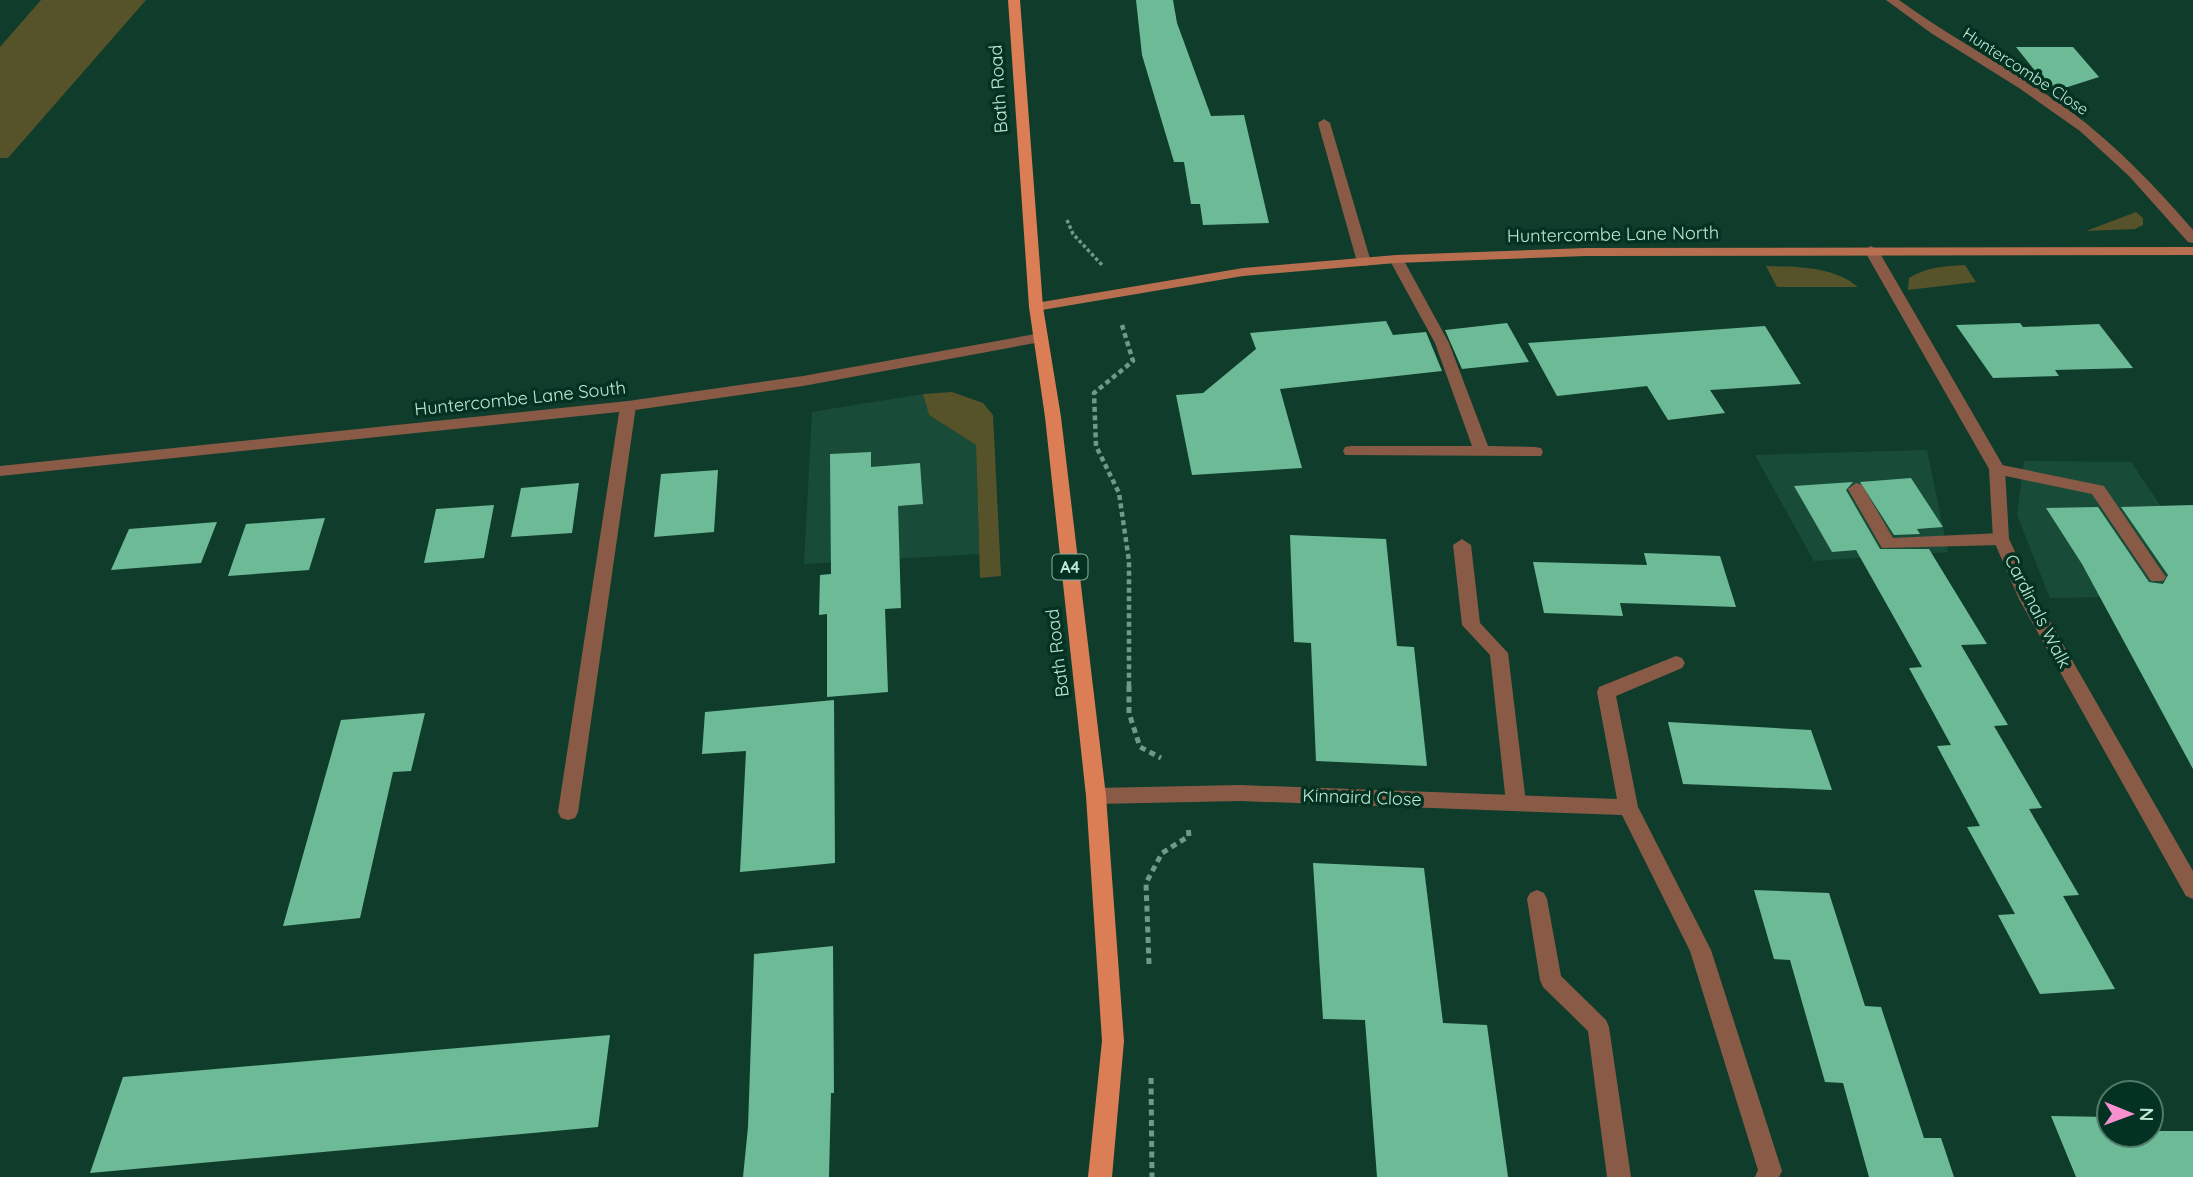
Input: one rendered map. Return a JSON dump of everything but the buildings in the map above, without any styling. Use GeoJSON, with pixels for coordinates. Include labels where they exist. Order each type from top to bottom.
{"type":"FeatureCollection","features":[{"type":"Feature","properties":{"kind":"main road","name":"Bath Road"},"geometry":{"type":"LineString","coordinates":[[1014,0],[1036,307],[1053,417],[1096,796],[1113,1041],[1100,1177]]}},
{"type":"Feature","properties":{"kind":"street","name":"Huntercombe Close"},"geometry":{"type":"LineString","coordinates":[[1892,0],[1934,33],[2067,115],[2142,179],[2193,240]]}},
{"type":"Feature","properties":{"kind":"street"},"geometry":{"type":"LineString","coordinates":[[1324,123],[1364,262]]}},
{"type":"Feature","properties":{"kind":"street","name":"Cardinals Walk"},"geometry":{"type":"LineString","coordinates":[[1871,250],[1997,470],[2001,539],[2028,599],[2193,890]]}},
{"type":"Feature","properties":{"kind":"street","name":"Huntercombe Lane North"},"geometry":{"type":"LineString","coordinates":[[1036,307],[1243,272],[1396,259],[1586,252],[2193,251]]}},
{"type":"Feature","properties":{"kind":"street"},"geometry":{"type":"LineString","coordinates":[[1396,259],[1442,344],[1481,450]]}},
{"type":"Feature","properties":{"kind":"street","name":"Huntercombe Lane South"},"geometry":{"type":"LineString","coordinates":[[0,471],[628,406],[803,381],[1041,338]]}},
{"type":"Feature","properties":{"kind":"street"},"geometry":{"type":"LineString","coordinates":[[568,811],[628,406]]}},
{"type":"Feature","properties":{"kind":"street"},"geometry":{"type":"LineString","coordinates":[[1351,451],[1535,452]]}},
{"type":"Feature","properties":{"kind":"street"},"geometry":{"type":"LineString","coordinates":[[1997,470],[2098,490],[2157,577]]}},
{"type":"Feature","properties":{"kind":"street"},"geometry":{"type":"LineString","coordinates":[[1856,489],[1888,544],[2001,539]]}},
{"type":"Feature","properties":{"kind":"street"},"geometry":{"type":"LineString","coordinates":[[1462,545],[1471,625],[1499,653],[1516,803]]}},
{"type":"Feature","properties":{"kind":"street"},"geometry":{"type":"LineString","coordinates":[[1676,663],[1606,692],[1628,807],[1700,950],[1770,1171],[1767,1177]]}},
{"type":"Feature","properties":{"kind":"street","name":"Kinnaird Close"},"geometry":{"type":"LineString","coordinates":[[1096,796],[1186,793],[1628,807]]}},
{"type":"Feature","properties":{"kind":"street"},"geometry":{"type":"LineString","coordinates":[[1537,900],[1551,980],[1598,1027],[1619,1177]]}},
{"type":"Feature","properties":{"kind":"path"},"geometry":{"type":"LineString","coordinates":[[1066,215],[1068,228],[1078,243],[1100,259],[1113,293],[1132,361],[1094,393],[1096,446],[1119,494],[1129,561],[1129,713],[1140,747],[1184,771],[1189,836],[1162,853],[1146,883],[1149,966]]}},
{"type":"Feature","properties":{"kind":"path"},"geometry":{"type":"LineString","coordinates":[[1151,1076],[1152,1177]]}},
{"type":"Feature","properties":{"kind":"shaded area"},"geometry":{"type":"Polygon","coordinates":[[[41,0],[146,0],[8,158],[0,158],[0,47],[41,0]]]}},
{"type":"Feature","properties":{"kind":"shaded area"},"geometry":{"type":"Polygon","coordinates":[[[2136,212],[2143,218],[2143,225],[2135,229],[2086,231],[2136,212]]]}},
{"type":"Feature","properties":{"kind":"shaded area"},"geometry":{"type":"Polygon","coordinates":[[[1965,265],[1976,282],[1908,290],[1909,278],[1922,271],[1965,265]]]}},
{"type":"Feature","properties":{"kind":"shaded area"},"geometry":{"type":"Polygon","coordinates":[[[1766,266],[1826,271],[1858,287],[1777,287],[1766,266]]]}},
{"type":"Feature","properties":{"kind":"shaded area"},"geometry":{"type":"Polygon","coordinates":[[[952,392],[983,403],[993,415],[1001,576],[980,578],[976,445],[929,415],[923,394],[952,392]]]}},
{"type":"Feature","properties":{"kind":"shaded area"},"geometry":{"type":"Polygon","coordinates":[[[923,394],[929,415],[976,445],[979,554],[804,564],[812,412],[923,394]]]}},
{"type":"Feature","properties":{"kind":"shaded area"},"geometry":{"type":"Polygon","coordinates":[[[1927,450],[1948,552],[1814,561],[1755,455],[1927,450]]]}},
{"type":"Feature","properties":{"kind":"shaded area"},"geometry":{"type":"Polygon","coordinates":[[[2024,461],[2131,462],[2193,554],[2177,596],[2050,598],[2017,515],[2024,461]]]}}]}
